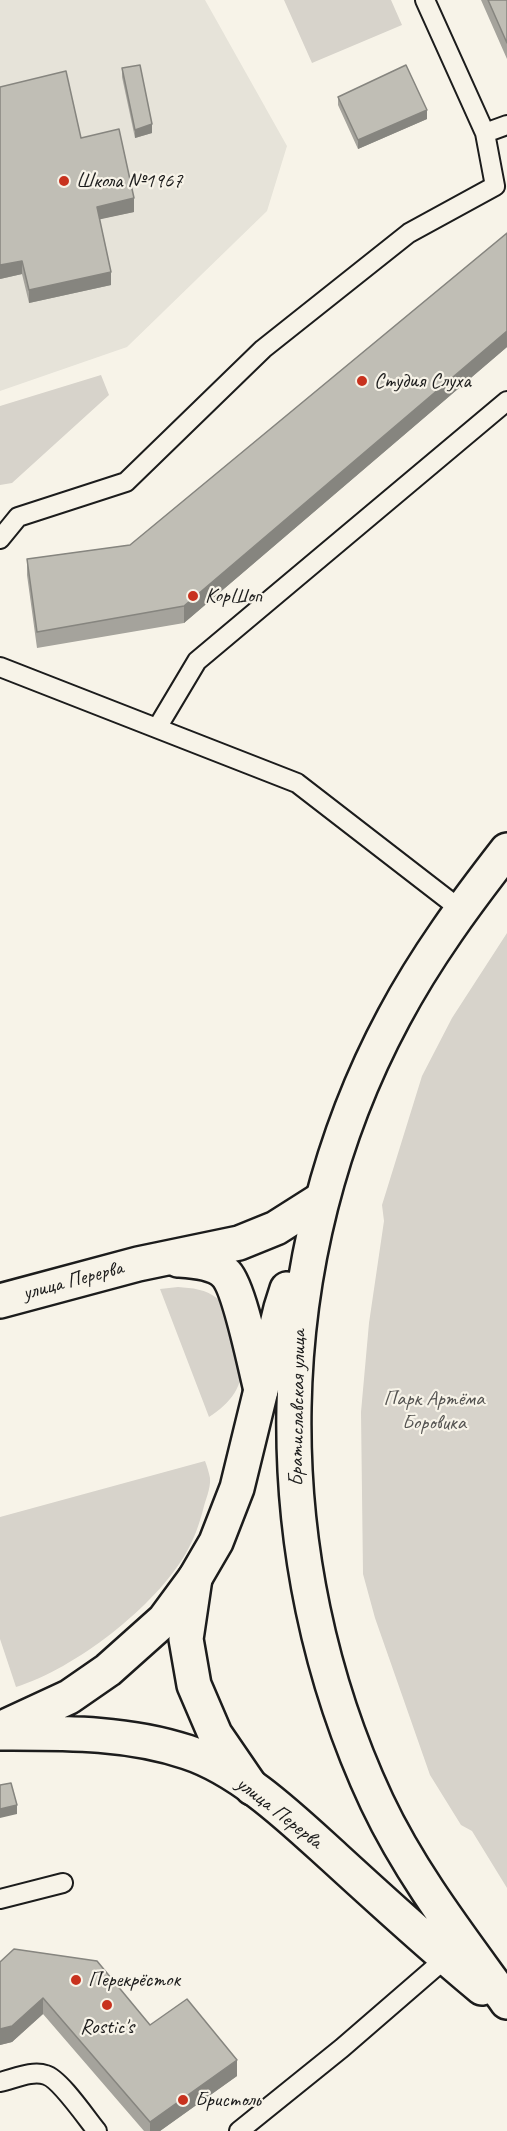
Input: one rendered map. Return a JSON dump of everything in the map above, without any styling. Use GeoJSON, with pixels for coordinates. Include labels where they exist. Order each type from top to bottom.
{"type":"FeatureCollection","features":[{"type":"Feature","properties":{"kind":"main road","name":"Братиславская улица"},"geometry":{"type":"LineString","coordinates":[[507,850],[460,909],[424,963],[392,1020],[350,1112],[313,1235],[302,1299],[295,1362],[293,1453],[300,1543],[317,1632],[343,1718],[377,1802],[420,1881],[507,2002]]}},
{"type":"Feature","properties":{"kind":"main road","name":"улица Перерва"},"geometry":{"type":"LineString","coordinates":[[0,1731],[69,1696],[108,1670],[164,1620],[195,1578],[216,1542],[237,1488],[281,1308],[350,1112]]}},
{"type":"Feature","properties":{"kind":"main road","name":"улица Перерва"},"geometry":{"type":"LineString","coordinates":[[0,1301],[146,1263],[239,1243],[276,1228],[317,1202]]}},
{"type":"Feature","properties":{"kind":"main road","name":"улица Перерва"},"geometry":{"type":"LineString","coordinates":[[146,1263],[176,1260],[203,1262],[226,1273],[235,1288],[261,1390]]}},
{"type":"Feature","properties":{"kind":"main road"},"geometry":{"type":"LineString","coordinates":[[195,1578],[186,1640],[194,1685],[215,1734],[252,1788]]}},
{"type":"Feature","properties":{"kind":"main road","name":"улица Перерва"},"geometry":{"type":"LineString","coordinates":[[0,1731],[132,1738],[190,1753],[217,1766],[252,1788],[298,1825],[446,1958],[507,2008]]}},
{"type":"Feature","properties":{"kind":"lane"},"geometry":{"type":"LineString","coordinates":[[0,539],[18,517],[126,482],[263,349],[409,233],[495,186],[485,133],[424,0]]}},
{"type":"Feature","properties":{"kind":"lane"},"geometry":{"type":"LineString","coordinates":[[485,133],[507,125]]}},
{"type":"Feature","properties":{"kind":"lane"},"geometry":{"type":"LineString","coordinates":[[157,728],[197,661],[507,401]]}},
{"type":"Feature","properties":{"kind":"lane"},"geometry":{"type":"LineString","coordinates":[[0,667],[297,783],[460,909]]}},
{"type":"Feature","properties":{"kind":"lane"},"geometry":{"type":"LineString","coordinates":[[0,1899],[63,1883]]}},
{"type":"Feature","properties":{"kind":"lane"},"geometry":{"type":"LineString","coordinates":[[251,2128],[446,1958]]}},
{"type":"Feature","properties":{"kind":"lane"},"geometry":{"type":"LineString","coordinates":[[0,2082],[32,2074],[47,2075],[57,2082],[97,2131]]}},
{"type":"Feature","properties":{"kind":"shaded area"},"geometry":{"type":"Polygon","coordinates":[[[0,0],[205,0],[287,146],[267,211],[127,347],[0,391],[0,0]]]}},
{"type":"Feature","properties":{"kind":"green space"},"geometry":{"type":"Polygon","coordinates":[[[284,0],[391,0],[402,25],[312,63],[284,0]]]}},
{"type":"Feature","properties":{"kind":"green space"},"geometry":{"type":"Polygon","coordinates":[[[101,375],[109,395],[12,483],[0,485],[0,406],[101,375]]]}},
{"type":"Feature","properties":{"kind":"green space","name":"Парк Артёма Боровика"},"geometry":{"type":"Polygon","coordinates":[[[507,933],[507,1888],[472,1831],[461,1825],[430,1775],[375,1618],[363,1574],[361,1412],[369,1323],[384,1221],[382,1205],[422,1076],[452,1018],[507,933]]]}},
{"type":"Feature","properties":{"kind":"green space"},"geometry":{"type":"Polygon","coordinates":[[[178,1287],[204,1291],[221,1302],[227,1310],[241,1352],[242,1368],[238,1385],[229,1400],[209,1417],[160,1289],[178,1287]]]}},
{"type":"Feature","properties":{"kind":"green space"},"geometry":{"type":"Polygon","coordinates":[[[205,1461],[210,1478],[208,1494],[194,1537],[173,1573],[135,1614],[88,1651],[39,1678],[16,1687],[0,1639],[0,1517],[205,1461]]]}},
{"type":"Feature","properties":{"kind":"building"},"geometry":{"type":"Polygon","coordinates":[[[488,0],[507,0],[507,43],[488,0]]]}},
{"type":"Feature","properties":{"kind":"building"},"geometry":{"type":"Polygon","coordinates":[[[140,65],[152,124],[135,130],[122,68],[140,65]]]}},
{"type":"Feature","properties":{"kind":"building"},"geometry":{"type":"Polygon","coordinates":[[[406,65],[427,110],[358,140],[338,97],[406,65]]]}},
{"type":"Feature","properties":{"kind":"building","name":"Школа №1967"},"geometry":{"type":"Polygon","coordinates":[[[66,71],[81,138],[119,129],[134,198],[97,207],[111,272],[29,290],[22,261],[0,265],[0,87],[66,71]]]}},
{"type":"Feature","properties":{"kind":"building"},"geometry":{"type":"Polygon","coordinates":[[[507,233],[507,331],[184,606],[37,632],[27,559],[130,545],[507,233]]]}},
{"type":"Feature","properties":{"kind":"building"},"geometry":{"type":"Polygon","coordinates":[[[11,1783],[17,1805],[0,1809],[0,1785],[11,1783]]]}},
{"type":"Feature","properties":{"kind":"building"},"geometry":{"type":"Polygon","coordinates":[[[14,1949],[97,1961],[150,2025],[187,1999],[237,2060],[150,2122],[43,1998],[12,2026],[0,2029],[0,1962],[14,1949]]]}},
{"type":"Feature","properties":{"kind":"place","name":"Школа №1967"},"geometry":{"type":"Point","coordinates":[64,181]}},
{"type":"Feature","properties":{"kind":"place","name":"Студия Слуха"},"geometry":{"type":"Point","coordinates":[362,381]}},
{"type":"Feature","properties":{"kind":"place","name":"КорШоп"},"geometry":{"type":"Point","coordinates":[193,596]}},
{"type":"Feature","properties":{"kind":"place","name":"Перекрёсток"},"geometry":{"type":"Point","coordinates":[76,1980]}},
{"type":"Feature","properties":{"kind":"place","name":"Rostic's"},"geometry":{"type":"Point","coordinates":[107,2005]}},
{"type":"Feature","properties":{"kind":"place","name":"Бристоль"},"geometry":{"type":"Point","coordinates":[183,2100]}}]}
